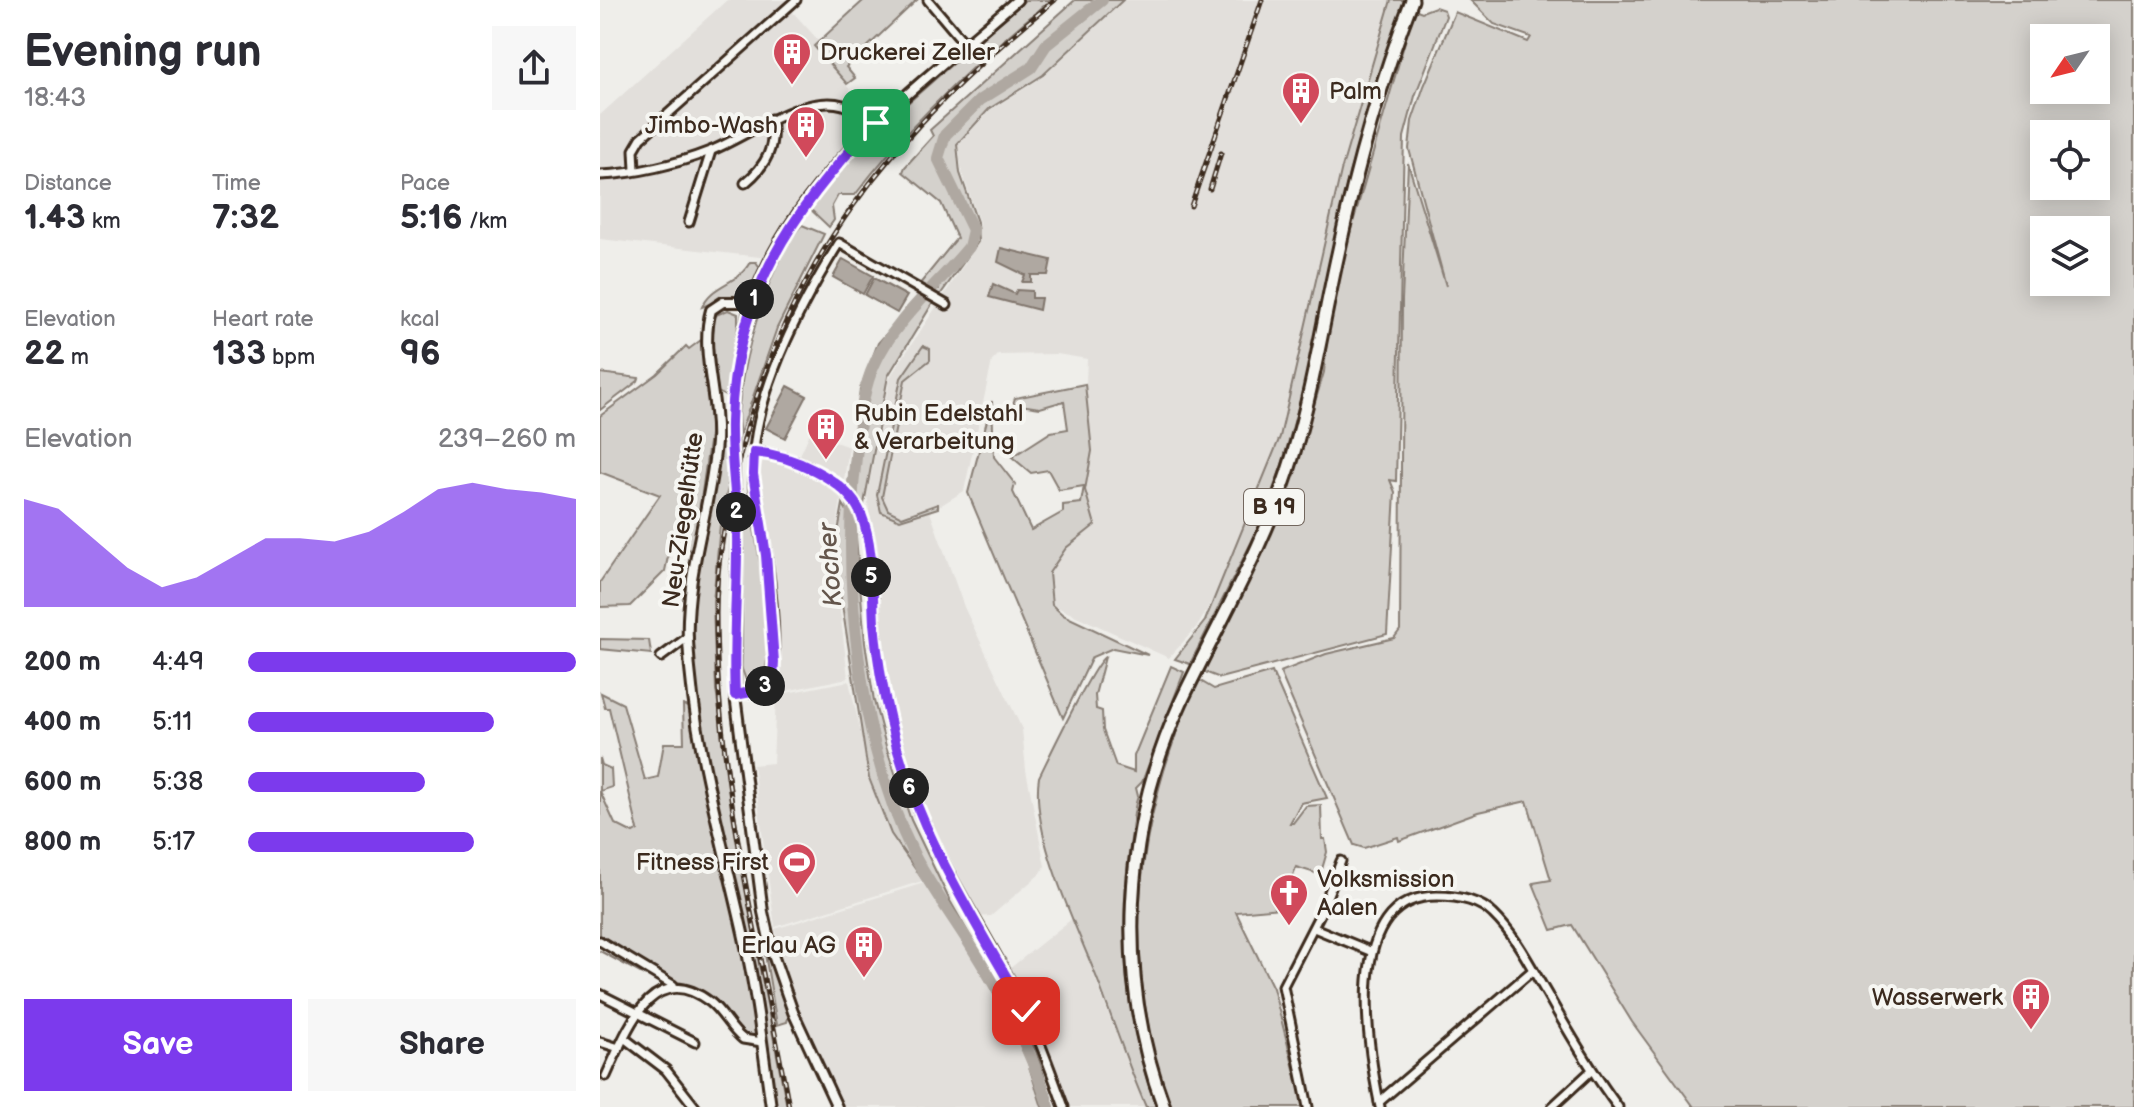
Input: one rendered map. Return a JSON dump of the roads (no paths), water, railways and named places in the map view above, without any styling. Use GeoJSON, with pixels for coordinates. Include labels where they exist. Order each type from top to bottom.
{"type":"FeatureCollection","features":[{"type":"Feature","properties":{"kind":"highway","name":"B 19"},"geometry":{"type":"LineString","coordinates":[[1164,1107],[1142,1030],[1132,949],[1133,893],[1145,809],[1173,720],[1263,536],[1288,471],[1315,367],[1358,168],[1375,105],[1412,0]]}},
{"type":"Feature","properties":{"kind":"street"},"geometry":{"type":"LineString","coordinates":[[635,170],[634,150],[641,138],[796,0]]}},
{"type":"Feature","properties":{"kind":"street"},"geometry":{"type":"LineString","coordinates":[[941,0],[931,3],[966,45]]}},
{"type":"Feature","properties":{"kind":"street"},"geometry":{"type":"LineString","coordinates":[[837,1107],[793,1012],[772,952],[763,912],[735,695],[737,528],[731,421],[737,363],[752,302],[799,211],[876,123],[1017,0]]}},
{"type":"Feature","properties":{"kind":"street"},"geometry":{"type":"LineString","coordinates":[[600,175],[635,170],[711,151],[771,119],[831,103],[842,105],[876,123]]}},
{"type":"Feature","properties":{"kind":"street"},"geometry":{"type":"LineString","coordinates":[[745,183],[758,172],[769,155],[773,143],[771,119]]}},
{"type":"Feature","properties":{"kind":"street"},"geometry":{"type":"LineString","coordinates":[[689,222],[711,151]]}},
{"type":"Feature","properties":{"kind":"street"},"geometry":{"type":"LineString","coordinates":[[735,695],[762,690],[773,679],[774,670],[766,555],[754,484],[757,425],[786,344],[839,243],[947,305]]}},
{"type":"Feature","properties":{"kind":"street","name":"Neu-Ziegelhütte"},"geometry":{"type":"LineString","coordinates":[[752,302],[723,302],[711,310],[706,328],[716,445],[696,552],[688,637],[693,710],[709,800],[743,933],[771,1107]]}},
{"type":"Feature","properties":{"kind":"street"},"geometry":{"type":"LineString","coordinates":[[754,452],[793,463],[842,489],[857,507],[868,540],[875,635],[887,709],[911,792],[947,874],[1026,1011],[1064,1107]]}},
{"type":"Feature","properties":{"kind":"street","name":"Neu-Ziegelhütte"},"geometry":{"type":"LineString","coordinates":[[661,657],[688,637]]}},
{"type":"Feature","properties":{"kind":"street"},"geometry":{"type":"LineString","coordinates":[[1308,1107],[1283,986],[1314,928],[1341,861]]}},
{"type":"Feature","properties":{"kind":"street"},"geometry":{"type":"LineString","coordinates":[[1380,1104],[1368,1016],[1370,951],[1384,924],[1398,910],[1429,896],[1456,896],[1491,911],[1510,934],[1591,1071],[1618,1107]]}},
{"type":"Feature","properties":{"kind":"street"},"geometry":{"type":"LineString","coordinates":[[1314,928],[1370,951]]}},
{"type":"Feature","properties":{"kind":"street"},"geometry":{"type":"LineString","coordinates":[[600,941],[673,985],[709,1002],[743,1039],[762,1042]]}},
{"type":"Feature","properties":{"kind":"street"},"geometry":{"type":"LineString","coordinates":[[1380,1104],[1533,970]]}},
{"type":"Feature","properties":{"kind":"street"},"geometry":{"type":"LineString","coordinates":[[606,1076],[638,1014],[658,992],[673,985]]}},
{"type":"Feature","properties":{"kind":"street"},"geometry":{"type":"LineString","coordinates":[[600,994],[695,1042]]}},
{"type":"Feature","properties":{"kind":"street"},"geometry":{"type":"LineString","coordinates":[[624,1038],[666,1070],[695,1107]]}},
{"type":"Feature","properties":{"kind":"street"},"geometry":{"type":"LineString","coordinates":[[600,1042],[619,1048]]}},
{"type":"Feature","properties":{"kind":"street"},"geometry":{"type":"LineString","coordinates":[[1552,1107],[1591,1071]]}},
{"type":"Feature","properties":{"kind":"waterway","name":"Kocher"},"geometry":{"type":"LineString","coordinates":[[1049,1107],[1035,1067],[1008,1009],[915,857],[895,811],[879,762],[858,656],[851,549],[853,497],[862,405],[874,365],[904,318],[969,247],[973,230],[938,158],[945,135],[980,100],[1031,68],[1046,45],[1102,0]]}},
{"type":"Feature","properties":{"kind":"waterway"},"geometry":{"type":"LineString","coordinates":[[600,951],[646,976]]}},
{"type":"Feature","properties":{"kind":"railway"},"geometry":{"type":"LineString","coordinates":[[789,1107],[742,862],[723,738],[716,614],[720,558],[737,468],[757,394],[784,326],[816,264],[853,206],[896,151],[944,99],[1055,0]]}},
{"type":"Feature","properties":{"kind":"railway"},"geometry":{"type":"LineString","coordinates":[[1191,206],[1262,0]]}},
{"type":"Feature","properties":{"kind":"railway"},"geometry":{"type":"LineString","coordinates":[[1210,189],[1221,153]]}},
{"type":"Feature","properties":{"kind":"place","name":"Druckerei Zeller"},"geometry":{"type":"Point","coordinates":[792,86]}},
{"type":"Feature","properties":{"kind":"place","name":"Palm"},"geometry":{"type":"Point","coordinates":[1301,125]}},
{"type":"Feature","properties":{"kind":"place","name":"Jimbo-Wash"},"geometry":{"type":"Point","coordinates":[806,159]}},
{"type":"Feature","properties":{"kind":"place","name":"Rubin Edelstahl & Verarbeitung"},"geometry":{"type":"Point","coordinates":[826,461]}},
{"type":"Feature","properties":{"kind":"place","name":"Fitness First"},"geometry":{"type":"Point","coordinates":[797,896]}},
{"type":"Feature","properties":{"kind":"place","name":"Volksmission Aalen"},"geometry":{"type":"Point","coordinates":[1289,927]}},
{"type":"Feature","properties":{"kind":"place","name":"Erlau AG"},"geometry":{"type":"Point","coordinates":[864,979]}},
{"type":"Feature","properties":{"kind":"place","name":"Wasserwerk"},"geometry":{"type":"Point","coordinates":[2031,1031]}}]}
